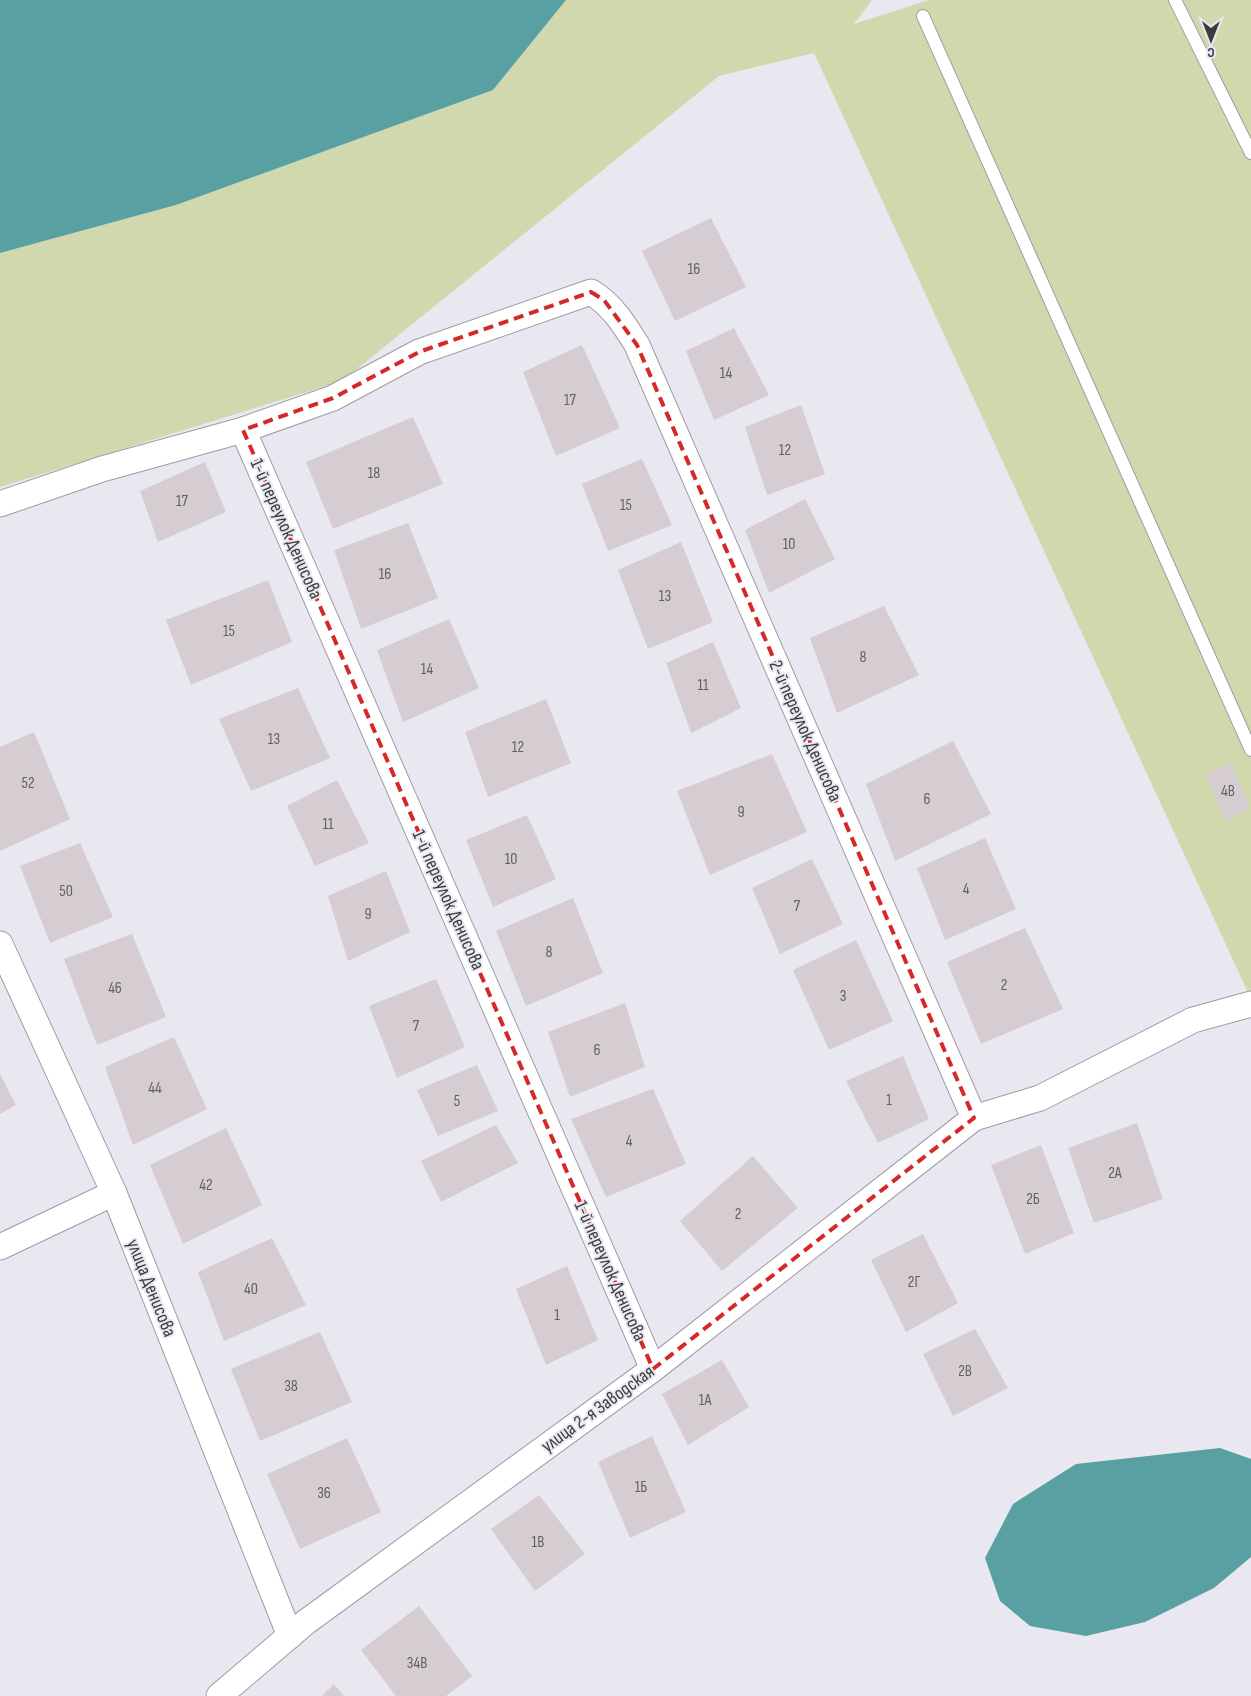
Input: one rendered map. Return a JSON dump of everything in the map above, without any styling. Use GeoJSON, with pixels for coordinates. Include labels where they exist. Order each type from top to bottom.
{"type":"FeatureCollection","features":[{"type":"Feature","properties":{"kind":"street","name":"2-й переулок Денисова"},"geometry":{"type":"LineString","coordinates":[[243,430],[333,398],[419,352],[591,292],[604,300],[626,326],[637,345],[974,1118]]}},
{"type":"Feature","properties":{"kind":"street"},"geometry":{"type":"LineString","coordinates":[[0,504],[102,469],[243,430]]}},
{"type":"Feature","properties":{"kind":"street","name":"1-й переулок Денисова"},"geometry":{"type":"LineString","coordinates":[[243,430],[653,1369]]}},
{"type":"Feature","properties":{"kind":"street","name":"улица Денисова"},"geometry":{"type":"LineString","coordinates":[[0,944],[114,1193],[290,1636]]}},
{"type":"Feature","properties":{"kind":"street"},"geometry":{"type":"LineString","coordinates":[[974,1118],[1040,1098],[1193,1020],[1251,1004]]}},
{"type":"Feature","properties":{"kind":"street","name":"улица 2-я Заводская"},"geometry":{"type":"LineString","coordinates":[[228,1693],[306,1622],[653,1369],[974,1118]]}},
{"type":"Feature","properties":{"kind":"street"},"geometry":{"type":"LineString","coordinates":[[0,1247],[114,1193]]}},
{"type":"Feature","properties":{"kind":"lane"},"geometry":{"type":"LineString","coordinates":[[1175,0],[1251,153]]}},
{"type":"Feature","properties":{"kind":"lane"},"geometry":{"type":"LineString","coordinates":[[923,16],[1251,750]]}},
{"type":"Feature","properties":{"kind":"highlighted area"},"geometry":{"type":"Polygon","coordinates":[[[591,292],[604,300],[637,345],[974,1118],[653,1369],[243,430],[333,398],[419,352],[591,292]]]}},
{"type":"Feature","properties":{"kind":"green space"},"geometry":{"type":"Polygon","coordinates":[[[566,0],[872,0],[854,24],[929,0],[1251,0],[1251,999],[814,53],[719,76],[342,381],[0,487],[0,253],[176,205],[493,90],[566,0]]]}},
{"type":"Feature","properties":{"kind":"water"},"geometry":{"type":"Polygon","coordinates":[[[0,0],[566,0],[493,90],[176,205],[0,253],[0,0]]]}},
{"type":"Feature","properties":{"kind":"water"},"geometry":{"type":"Polygon","coordinates":[[[1220,1448],[1251,1459],[1251,1557],[1214,1588],[1145,1622],[1086,1636],[1030,1626],[1000,1601],[985,1558],[1013,1504],[1076,1464],[1220,1448]]]}},
{"type":"Feature","properties":{"kind":"building"},"geometry":{"type":"Polygon","coordinates":[[[711,218],[746,287],[675,321],[642,251],[711,218]]]}},
{"type":"Feature","properties":{"kind":"building"},"geometry":{"type":"Polygon","coordinates":[[[734,328],[769,395],[714,420],[686,351],[734,328]]]}},
{"type":"Feature","properties":{"kind":"building"},"geometry":{"type":"Polygon","coordinates":[[[582,345],[620,428],[556,456],[523,372],[582,345]]]}},
{"type":"Feature","properties":{"kind":"building"},"geometry":{"type":"Polygon","coordinates":[[[801,405],[825,474],[767,495],[745,427],[801,405]]]}},
{"type":"Feature","properties":{"kind":"building"},"geometry":{"type":"Polygon","coordinates":[[[413,417],[443,484],[333,529],[306,462],[413,417]]]}},
{"type":"Feature","properties":{"kind":"building"},"geometry":{"type":"Polygon","coordinates":[[[642,459],[672,525],[608,551],[582,484],[642,459]]]}},
{"type":"Feature","properties":{"kind":"building"},"geometry":{"type":"Polygon","coordinates":[[[205,462],[226,512],[158,542],[140,491],[205,462]]]}},
{"type":"Feature","properties":{"kind":"building"},"geometry":{"type":"Polygon","coordinates":[[[805,499],[835,559],[769,593],[745,530],[805,499]]]}},
{"type":"Feature","properties":{"kind":"building"},"geometry":{"type":"Polygon","coordinates":[[[408,523],[438,598],[361,629],[334,550],[408,523]]]}},
{"type":"Feature","properties":{"kind":"building"},"geometry":{"type":"Polygon","coordinates":[[[681,542],[713,622],[648,649],[618,570],[681,542]]]}},
{"type":"Feature","properties":{"kind":"building"},"geometry":{"type":"Polygon","coordinates":[[[268,580],[292,642],[191,685],[166,620],[268,580]]]}},
{"type":"Feature","properties":{"kind":"building"},"geometry":{"type":"Polygon","coordinates":[[[884,606],[919,675],[837,713],[810,638],[884,606]]]}},
{"type":"Feature","properties":{"kind":"building"},"geometry":{"type":"Polygon","coordinates":[[[449,619],[479,688],[403,722],[377,650],[449,619]]]}},
{"type":"Feature","properties":{"kind":"building"},"geometry":{"type":"Polygon","coordinates":[[[713,642],[741,708],[691,733],[666,663],[713,642]]]}},
{"type":"Feature","properties":{"kind":"building"},"geometry":{"type":"Polygon","coordinates":[[[298,688],[330,758],[251,791],[219,719],[298,688]]]}},
{"type":"Feature","properties":{"kind":"building"},"geometry":{"type":"Polygon","coordinates":[[[546,699],[571,763],[488,797],[465,732],[546,699]]]}},
{"type":"Feature","properties":{"kind":"building"},"geometry":{"type":"Polygon","coordinates":[[[34,732],[70,819],[0,851],[0,747],[34,732]]]}},
{"type":"Feature","properties":{"kind":"building"},"geometry":{"type":"Polygon","coordinates":[[[953,741],[991,814],[895,861],[866,784],[953,741]]]}},
{"type":"Feature","properties":{"kind":"building"},"geometry":{"type":"Polygon","coordinates":[[[772,754],[807,832],[710,875],[677,791],[772,754]]]}},
{"type":"Feature","properties":{"kind":"building"},"geometry":{"type":"Polygon","coordinates":[[[1231,763],[1250,808],[1225,821],[1206,773],[1231,763]]]}},
{"type":"Feature","properties":{"kind":"building"},"geometry":{"type":"Polygon","coordinates":[[[337,780],[369,843],[315,866],[287,806],[337,780]]]}},
{"type":"Feature","properties":{"kind":"building"},"geometry":{"type":"Polygon","coordinates":[[[527,815],[556,879],[493,907],[466,840],[527,815]]]}},
{"type":"Feature","properties":{"kind":"building"},"geometry":{"type":"Polygon","coordinates":[[[985,838],[1016,909],[945,940],[917,868],[985,838]]]}},
{"type":"Feature","properties":{"kind":"building"},"geometry":{"type":"Polygon","coordinates":[[[80,843],[113,917],[50,943],[20,866],[80,843]]]}},
{"type":"Feature","properties":{"kind":"building"},"geometry":{"type":"Polygon","coordinates":[[[812,859],[843,924],[780,954],[752,888],[812,859]]]}},
{"type":"Feature","properties":{"kind":"building"},"geometry":{"type":"Polygon","coordinates":[[[386,871],[410,932],[348,961],[328,896],[386,871]]]}},
{"type":"Feature","properties":{"kind":"building"},"geometry":{"type":"Polygon","coordinates":[[[573,898],[603,973],[526,1006],[496,931],[573,898]]]}},
{"type":"Feature","properties":{"kind":"building"},"geometry":{"type":"Polygon","coordinates":[[[1025,928],[1063,1009],[981,1044],[947,962],[1025,928]]]}},
{"type":"Feature","properties":{"kind":"building"},"geometry":{"type":"Polygon","coordinates":[[[132,934],[166,1017],[97,1045],[64,959],[132,934]]]}},
{"type":"Feature","properties":{"kind":"building"},"geometry":{"type":"Polygon","coordinates":[[[856,940],[893,1021],[829,1050],[793,970],[856,940]]]}},
{"type":"Feature","properties":{"kind":"building"},"geometry":{"type":"Polygon","coordinates":[[[436,979],[465,1047],[397,1078],[369,1006],[436,979]]]}},
{"type":"Feature","properties":{"kind":"building"},"geometry":{"type":"Polygon","coordinates":[[[625,1003],[645,1067],[570,1097],[548,1032],[625,1003]]]}},
{"type":"Feature","properties":{"kind":"building"},"geometry":{"type":"Polygon","coordinates":[[[174,1037],[207,1109],[133,1145],[105,1067],[174,1037]]]}},
{"type":"Feature","properties":{"kind":"building"},"geometry":{"type":"Polygon","coordinates":[[[903,1056],[929,1119],[878,1143],[846,1081],[903,1056]]]}},
{"type":"Feature","properties":{"kind":"building"},"geometry":{"type":"Polygon","coordinates":[[[477,1065],[498,1111],[438,1136],[417,1090],[477,1065]]]}},
{"type":"Feature","properties":{"kind":"building"},"geometry":{"type":"Polygon","coordinates":[[[0,1074],[16,1105],[0,1114],[0,1074]]]}},
{"type":"Feature","properties":{"kind":"building"},"geometry":{"type":"Polygon","coordinates":[[[653,1089],[686,1164],[606,1197],[571,1119],[653,1089]]]}},
{"type":"Feature","properties":{"kind":"building"},"geometry":{"type":"Polygon","coordinates":[[[1137,1123],[1163,1199],[1094,1223],[1068,1148],[1137,1123]]]}},
{"type":"Feature","properties":{"kind":"building"},"geometry":{"type":"Polygon","coordinates":[[[496,1125],[518,1163],[441,1202],[421,1161],[496,1125]]]}},
{"type":"Feature","properties":{"kind":"building"},"geometry":{"type":"Polygon","coordinates":[[[226,1128],[262,1205],[183,1244],[150,1165],[226,1128]]]}},
{"type":"Feature","properties":{"kind":"building"},"geometry":{"type":"Polygon","coordinates":[[[1041,1145],[1074,1233],[1025,1254],[991,1165],[1041,1145]]]}},
{"type":"Feature","properties":{"kind":"building"},"geometry":{"type":"Polygon","coordinates":[[[753,1156],[798,1208],[722,1271],[680,1221],[753,1156]]]}},
{"type":"Feature","properties":{"kind":"building"},"geometry":{"type":"Polygon","coordinates":[[[923,1234],[958,1303],[906,1332],[871,1260],[923,1234]]]}},
{"type":"Feature","properties":{"kind":"building"},"geometry":{"type":"Polygon","coordinates":[[[272,1238],[306,1305],[224,1341],[198,1272],[272,1238]]]}},
{"type":"Feature","properties":{"kind":"building"},"geometry":{"type":"Polygon","coordinates":[[[567,1266],[598,1340],[546,1365],[516,1289],[567,1266]]]}},
{"type":"Feature","properties":{"kind":"building"},"geometry":{"type":"Polygon","coordinates":[[[975,1329],[1008,1388],[953,1416],[923,1354],[975,1329]]]}},
{"type":"Feature","properties":{"kind":"building"},"geometry":{"type":"Polygon","coordinates":[[[320,1332],[352,1402],[260,1441],[231,1369],[320,1332]]]}},
{"type":"Feature","properties":{"kind":"building"},"geometry":{"type":"Polygon","coordinates":[[[722,1360],[749,1407],[688,1445],[662,1394],[722,1360]]]}},
{"type":"Feature","properties":{"kind":"building"},"geometry":{"type":"Polygon","coordinates":[[[652,1436],[686,1512],[630,1538],[598,1462],[652,1436]]]}},
{"type":"Feature","properties":{"kind":"building"},"geometry":{"type":"Polygon","coordinates":[[[347,1438],[381,1512],[300,1549],[267,1474],[347,1438]]]}},
{"type":"Feature","properties":{"kind":"building"},"geometry":{"type":"Polygon","coordinates":[[[539,1495],[585,1554],[535,1591],[491,1529],[539,1495]]]}},
{"type":"Feature","properties":{"kind":"building"},"geometry":{"type":"Polygon","coordinates":[[[419,1606],[472,1676],[446,1696],[396,1696],[361,1650],[419,1606]]]}},
{"type":"Feature","properties":{"kind":"building"},"geometry":{"type":"Polygon","coordinates":[[[334,1684],[344,1696],[322,1696],[334,1684]]]}}]}
